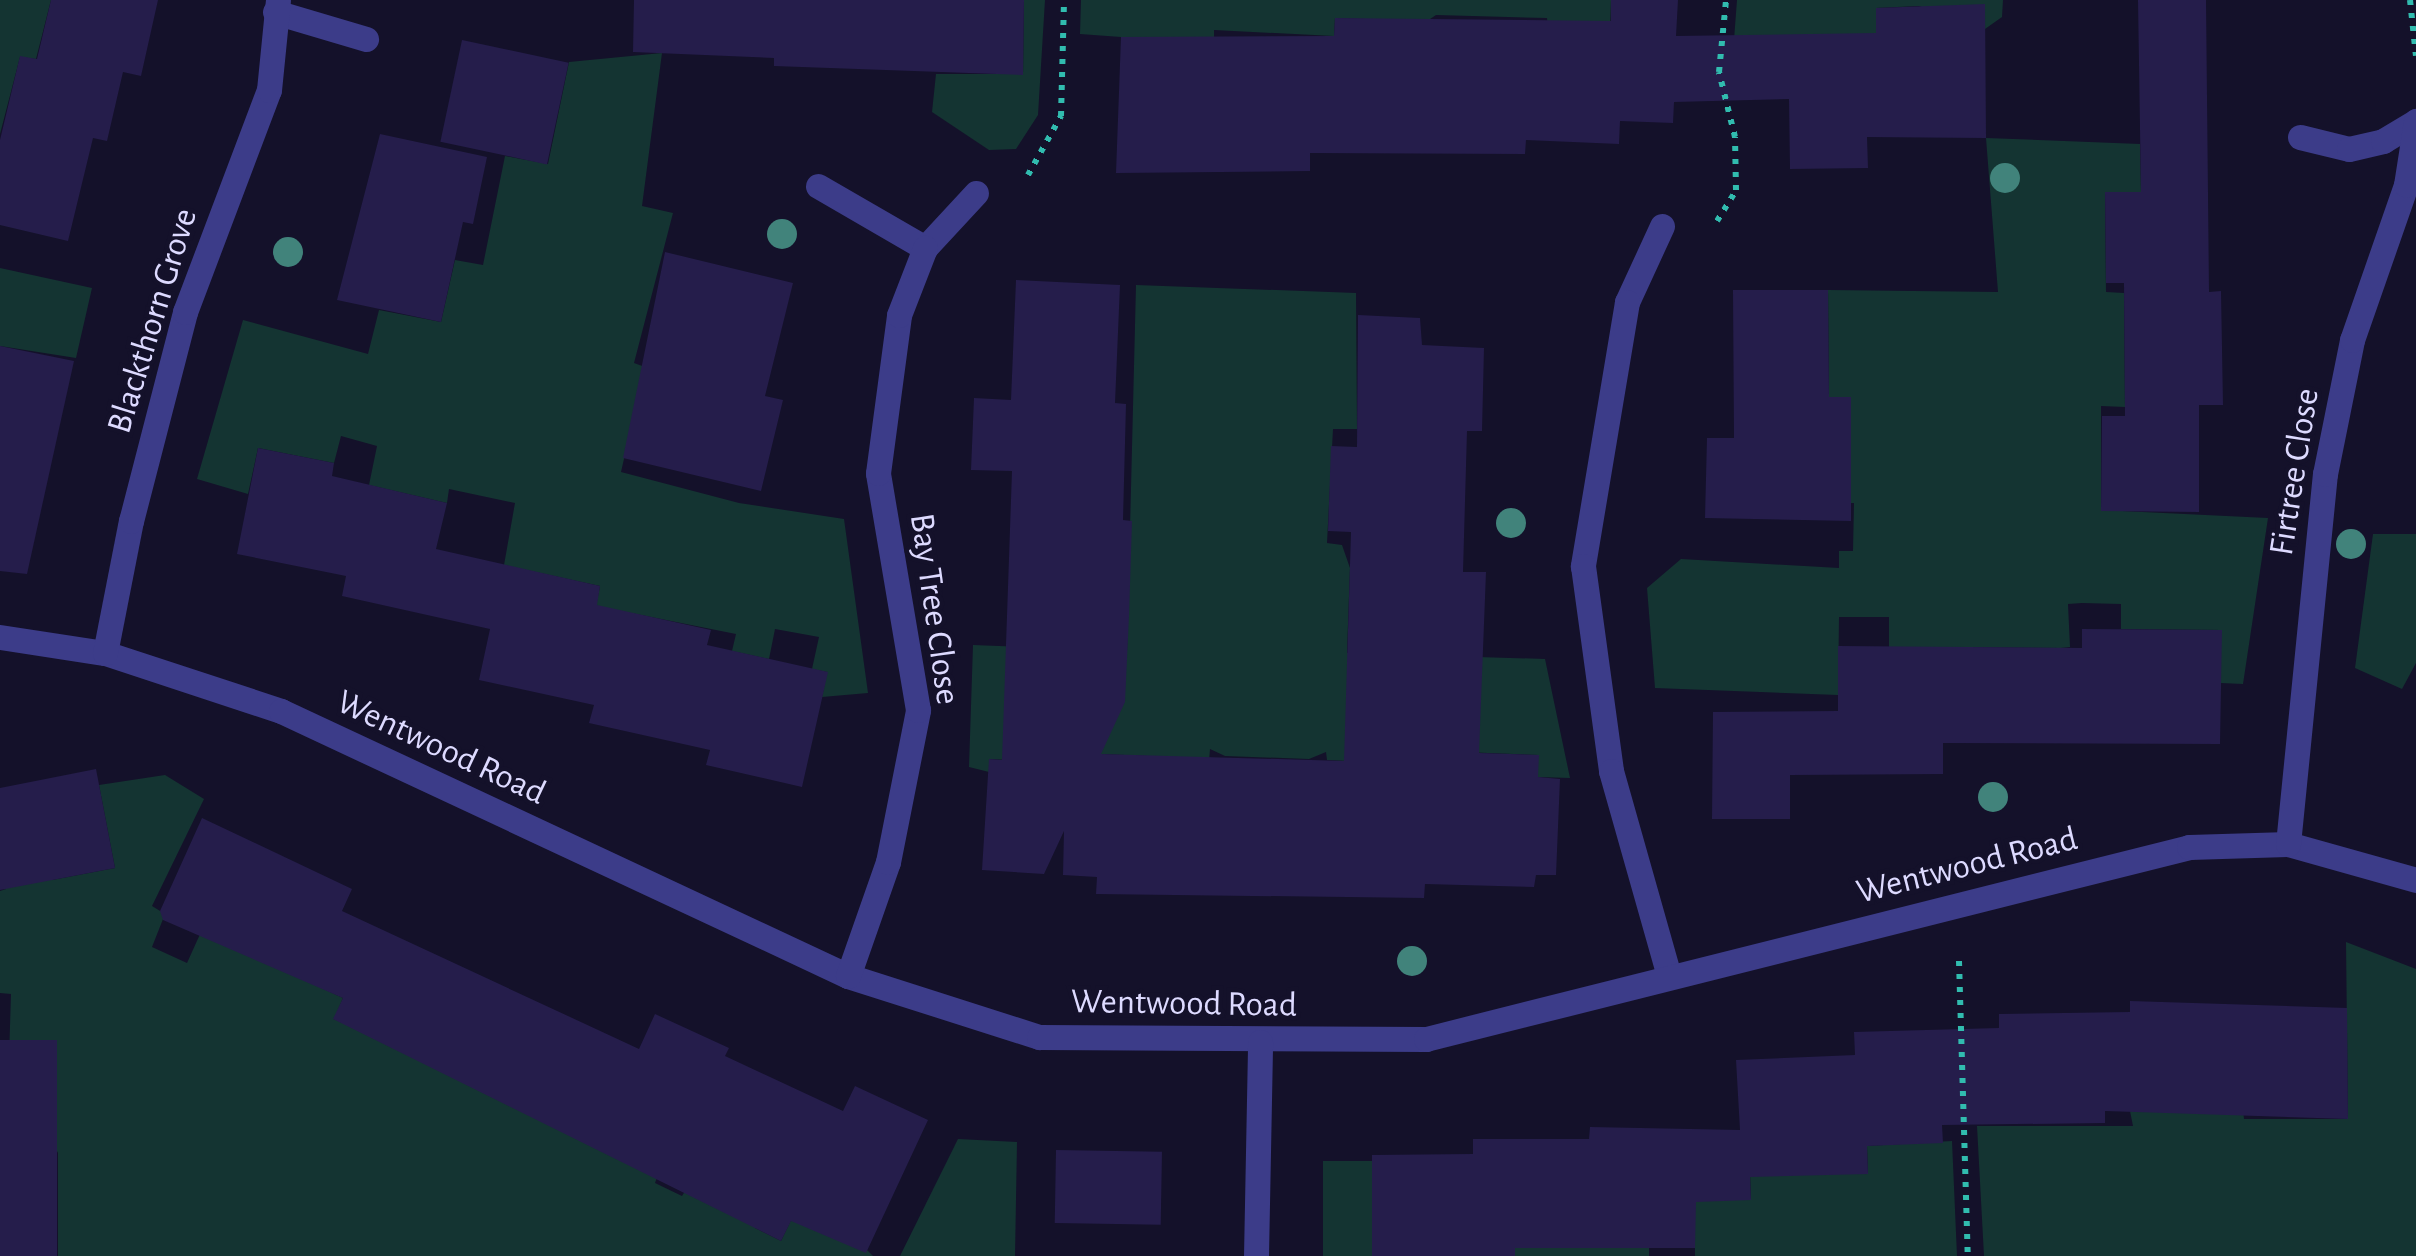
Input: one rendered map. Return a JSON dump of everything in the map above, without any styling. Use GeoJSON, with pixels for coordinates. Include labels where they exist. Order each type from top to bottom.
{"type":"FeatureCollection","features":[{"type":"Feature","properties":{"kind":"street","name":"Blackthorn Grove"},"geometry":{"type":"LineString","coordinates":[[105,654],[131,521],[185,312],[269,90],[276,6],[366,39]]}},
{"type":"Feature","properties":{"kind":"street"},"geometry":{"type":"LineString","coordinates":[[2300,137],[2349,149],[2383,141],[2416,121]]}},
{"type":"Feature","properties":{"kind":"street","name":"Firtree Close"},"geometry":{"type":"LineString","coordinates":[[2288,844],[2325,474],[2352,340],[2406,185],[2416,121]]}},
{"type":"Feature","properties":{"kind":"street"},"geometry":{"type":"LineString","coordinates":[[818,186],[925,248]]}},
{"type":"Feature","properties":{"kind":"street","name":"Bay Tree Close"},"geometry":{"type":"LineString","coordinates":[[848,976],[888,862],[918,710],[878,473],[899,315],[925,248],[976,194]]}},
{"type":"Feature","properties":{"kind":"street"},"geometry":{"type":"LineString","coordinates":[[1662,226],[1627,302],[1583,566],[1611,772],[1670,976]]}},
{"type":"Feature","properties":{"kind":"street","name":"Wentwood Road"},"geometry":{"type":"LineString","coordinates":[[0,637],[105,654],[281,711],[848,976],[1039,1037],[1260,1042],[1426,1039],[2189,846],[2288,844],[2416,880]]}},
{"type":"Feature","properties":{"kind":"street"},"geometry":{"type":"LineString","coordinates":[[1256,1256],[1260,1042]]}},
{"type":"Feature","properties":{"kind":"path"},"geometry":{"type":"LineString","coordinates":[[976,194],[1028,176],[1061,116],[1064,0]]}},
{"type":"Feature","properties":{"kind":"path"},"geometry":{"type":"LineString","coordinates":[[1662,226],[1709,233],[1736,190],[1736,137],[1719,72],[1726,0]]}},
{"type":"Feature","properties":{"kind":"path"},"geometry":{"type":"LineString","coordinates":[[2410,0],[2416,56]]}},
{"type":"Feature","properties":{"kind":"path"},"geometry":{"type":"LineString","coordinates":[[1958,904],[1968,1256]]}},
{"type":"Feature","properties":{"kind":"green space"},"geometry":{"type":"Polygon","coordinates":[[[0,0],[51,0],[36,59],[20,57],[0,134],[0,0]]]}},
{"type":"Feature","properties":{"kind":"green space"},"geometry":{"type":"Polygon","coordinates":[[[1024,0],[1045,0],[1038,115],[1016,149],[989,150],[932,112],[936,74],[1023,74],[1024,0]]]}},
{"type":"Feature","properties":{"kind":"green space"},"geometry":{"type":"Polygon","coordinates":[[[1081,0],[1611,0],[1610,32],[1548,29],[1547,18],[1436,15],[1427,21],[1335,18],[1334,36],[1214,30],[1214,40],[1080,34],[1081,0]]]}},
{"type":"Feature","properties":{"kind":"green space"},"geometry":{"type":"Polygon","coordinates":[[[1737,0],[2003,0],[2002,17],[1985,29],[1919,6],[1876,8],[1876,57],[1732,66],[1737,0]]]}},
{"type":"Feature","properties":{"kind":"green space"},"geometry":{"type":"Polygon","coordinates":[[[662,53],[642,206],[673,213],[634,363],[645,367],[621,472],[739,503],[844,519],[868,693],[822,697],[827,672],[812,669],[819,637],[775,629],[769,659],[732,651],[736,634],[596,606],[600,586],[504,565],[515,503],[449,489],[447,503],[369,485],[377,446],[341,436],[334,463],[258,448],[248,494],[197,479],[243,320],[368,354],[379,310],[441,322],[455,260],[483,265],[505,156],[548,164],[569,62],[662,53]]]}},
{"type":"Feature","properties":{"kind":"green space"},"geometry":{"type":"Polygon","coordinates":[[[1986,138],[2140,144],[2141,192],[2105,193],[2106,292],[2124,293],[2125,407],[2101,406],[2101,510],[2268,518],[2243,684],[2221,683],[2221,630],[2121,629],[2121,604],[2082,603],[2068,604],[2070,647],[2061,648],[1954,647],[1889,657],[1889,617],[1839,617],[1838,695],[1655,688],[1647,588],[1681,559],[1839,568],[1839,551],[1853,551],[1854,503],[1828,503],[1851,397],[1829,397],[1828,290],[1998,292],[1986,138]]]}},
{"type":"Feature","properties":{"kind":"green space"},"geometry":{"type":"Polygon","coordinates":[[[0,268],[92,288],[76,358],[0,346],[0,268]]]}},
{"type":"Feature","properties":{"kind":"green space"},"geometry":{"type":"Polygon","coordinates":[[[1136,285],[1356,293],[1357,429],[1333,429],[1327,543],[1342,545],[1350,568],[1347,653],[1545,659],[1570,778],[1538,777],[1538,755],[1438,751],[1429,765],[1327,760],[1326,752],[1309,759],[1225,756],[1210,749],[1206,799],[1171,757],[1102,754],[1067,763],[990,759],[989,772],[969,767],[973,645],[1127,651],[1136,285]]]}},
{"type":"Feature","properties":{"kind":"green space"},"geometry":{"type":"Polygon","coordinates":[[[2373,534],[2416,534],[2416,663],[2402,689],[2355,668],[2373,534]]]}},
{"type":"Feature","properties":{"kind":"green space"},"geometry":{"type":"Polygon","coordinates":[[[165,775],[204,799],[152,906],[165,914],[152,947],[187,963],[201,932],[343,998],[334,1019],[660,1169],[655,1183],[682,1196],[687,1188],[762,1212],[755,1228],[781,1241],[806,1189],[873,1256],[58,1256],[58,1153],[9,1058],[11,994],[0,993],[0,891],[6,889],[0,866],[52,880],[115,868],[99,785],[165,775]]]}},
{"type":"Feature","properties":{"kind":"green space"},"geometry":{"type":"Polygon","coordinates":[[[2346,942],[2416,969],[2416,1256],[1984,1256],[1977,1126],[2133,1126],[2130,1111],[2243,1109],[2244,1119],[2348,1119],[2346,942]]]}},
{"type":"Feature","properties":{"kind":"green space"},"geometry":{"type":"Polygon","coordinates":[[[958,1139],[1017,1142],[1015,1256],[900,1256],[958,1139]]]}},
{"type":"Feature","properties":{"kind":"green space"},"geometry":{"type":"Polygon","coordinates":[[[1952,1141],[1957,1256],[1695,1256],[1695,1176],[1751,1200],[1750,1173],[1868,1174],[1867,1146],[1952,1141]]]}},
{"type":"Feature","properties":{"kind":"green space"},"geometry":{"type":"Polygon","coordinates":[[[1323,1161],[1372,1161],[1372,1256],[1323,1256],[1323,1161]]]}},
{"type":"Feature","properties":{"kind":"green space"},"geometry":{"type":"Polygon","coordinates":[[[1649,1246],[1649,1256],[1515,1256],[1515,1248],[1649,1246]]]}},
{"type":"Feature","properties":{"kind":"building"},"geometry":{"type":"Polygon","coordinates":[[[51,0],[158,0],[141,76],[123,72],[107,141],[93,138],[68,241],[0,225],[0,140],[20,56],[37,59],[51,0]]]}},
{"type":"Feature","properties":{"kind":"building"},"geometry":{"type":"Polygon","coordinates":[[[634,0],[1024,0],[1023,75],[774,66],[774,58],[633,52],[634,0]]]}},
{"type":"Feature","properties":{"kind":"building"},"geometry":{"type":"Polygon","coordinates":[[[1611,0],[1678,0],[1676,36],[1876,33],[1876,8],[1985,4],[1986,138],[1867,137],[1868,168],[1790,169],[1789,99],[1674,102],[1673,123],[1620,121],[1619,144],[1526,140],[1525,154],[1310,153],[1310,171],[1116,173],[1121,37],[1334,36],[1335,18],[1611,21],[1611,0]]]}},
{"type":"Feature","properties":{"kind":"building"},"geometry":{"type":"Polygon","coordinates":[[[2138,0],[2206,0],[2209,292],[2221,291],[2223,405],[2199,405],[2199,512],[2101,511],[2102,416],[2125,416],[2124,283],[2106,283],[2105,192],[2141,192],[2138,0]]]}},
{"type":"Feature","properties":{"kind":"building"},"geometry":{"type":"Polygon","coordinates":[[[462,40],[569,63],[547,164],[440,142],[462,40]]]}},
{"type":"Feature","properties":{"kind":"building"},"geometry":{"type":"Polygon","coordinates":[[[380,134],[487,157],[473,224],[463,222],[441,322],[337,300],[380,134]]]}},
{"type":"Feature","properties":{"kind":"building"},"geometry":{"type":"Polygon","coordinates":[[[665,252],[793,283],[765,396],[783,400],[761,491],[623,458],[665,252]]]}},
{"type":"Feature","properties":{"kind":"building"},"geometry":{"type":"Polygon","coordinates":[[[1016,280],[1120,285],[1115,403],[1126,404],[1123,520],[1132,521],[1129,616],[1125,702],[1101,754],[1344,761],[1351,532],[1328,531],[1331,446],[1357,447],[1358,315],[1420,318],[1422,345],[1484,348],[1482,431],[1467,431],[1463,572],[1486,572],[1479,753],[1539,755],[1538,777],[1560,779],[1556,875],[1536,875],[1534,887],[1425,884],[1424,898],[1096,894],[1097,877],[1063,875],[1064,831],[1044,874],[982,870],[989,759],[1002,760],[1012,471],[971,470],[974,398],[1011,400],[1016,280]]]}},
{"type":"Feature","properties":{"kind":"building"},"geometry":{"type":"Polygon","coordinates":[[[1733,290],[1828,290],[1829,397],[1851,397],[1851,521],[1705,518],[1707,438],[1734,438],[1733,290]]]}},
{"type":"Feature","properties":{"kind":"building"},"geometry":{"type":"Polygon","coordinates":[[[0,346],[74,361],[27,574],[0,571],[0,346]]]}},
{"type":"Feature","properties":{"kind":"building"},"geometry":{"type":"Polygon","coordinates":[[[258,448],[334,463],[332,476],[447,503],[436,549],[600,586],[597,605],[711,630],[707,645],[828,672],[802,787],[706,765],[710,750],[589,723],[594,705],[479,680],[490,629],[342,596],[346,576],[237,554],[258,448]]]}},
{"type":"Feature","properties":{"kind":"building"},"geometry":{"type":"Polygon","coordinates":[[[2082,629],[2222,630],[2220,744],[1943,743],[1943,774],[1790,775],[1790,819],[1712,819],[1713,712],[1838,711],[1838,646],[2082,648],[2082,629]]]}},
{"type":"Feature","properties":{"kind":"building"},"geometry":{"type":"Polygon","coordinates":[[[96,769],[115,868],[0,890],[0,788],[96,769]]]}},
{"type":"Feature","properties":{"kind":"building"},"geometry":{"type":"Polygon","coordinates":[[[202,818],[352,889],[342,911],[639,1049],[655,1014],[729,1048],[725,1056],[843,1111],[855,1086],[928,1120],[866,1253],[791,1221],[781,1241],[333,1019],[343,998],[163,920],[160,911],[202,818]]]}},
{"type":"Feature","properties":{"kind":"building"},"geometry":{"type":"Polygon","coordinates":[[[2130,1001],[2347,1008],[2348,1119],[2105,1111],[2105,1123],[1942,1125],[1943,1143],[1867,1146],[1868,1174],[1750,1177],[1751,1200],[1696,1202],[1695,1248],[1515,1248],[1515,1256],[1372,1256],[1372,1155],[1473,1154],[1473,1139],[1589,1139],[1590,1127],[1740,1130],[1736,1060],[1855,1055],[1854,1032],[1999,1028],[1999,1014],[2130,1012],[2130,1001]]]}},
{"type":"Feature","properties":{"kind":"building"},"geometry":{"type":"Polygon","coordinates":[[[0,1040],[57,1040],[57,1256],[0,1256],[0,1040]]]}},
{"type":"Feature","properties":{"kind":"building"},"geometry":{"type":"Polygon","coordinates":[[[1056,1150],[1162,1152],[1161,1225],[1055,1223],[1056,1150]]]}}]}
